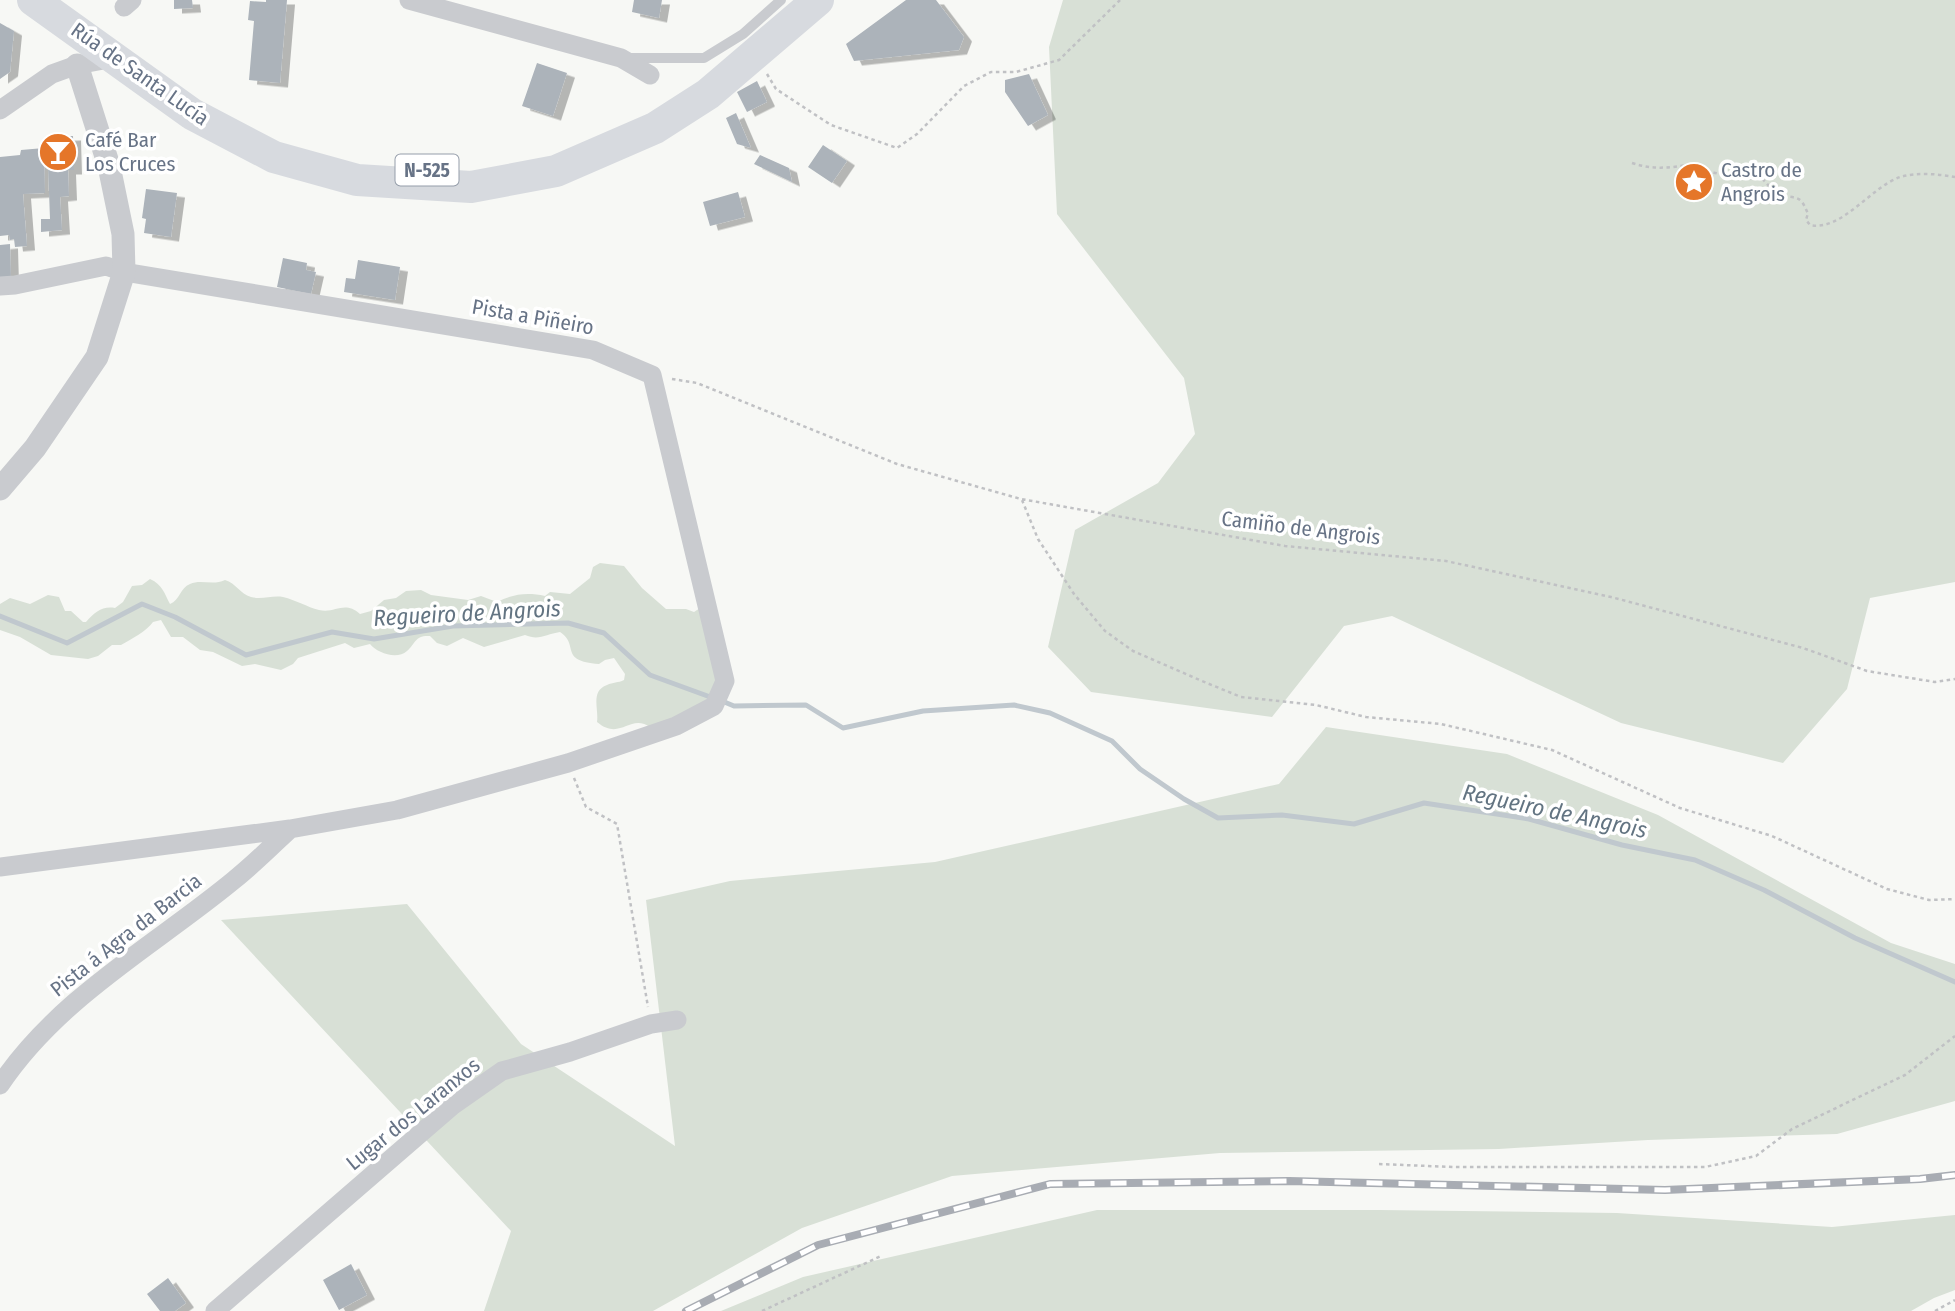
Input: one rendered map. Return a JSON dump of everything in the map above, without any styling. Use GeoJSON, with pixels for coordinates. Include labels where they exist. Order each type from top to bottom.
{"type":"FeatureCollection","features":[{"type":"Feature","properties":{"kind":"highway","name":"Rúa de Santa Lucía"},"geometry":{"type":"LineString","coordinates":[[33,0],[192,114],[274,156],[357,180],[471,187],[556,171],[655,128],[708,94],[818,0]]}},
{"type":"Feature","properties":{"kind":"highway","name":"Rúa de Santa Lucía"},"geometry":{"type":"LineString","coordinates":[[58,0],[213,115],[260,136],[328,160],[402,170],[467,169],[540,157],[610,133],[666,102],[729,58],[794,0]]}},
{"type":"Feature","properties":{"kind":"street"},"geometry":{"type":"LineString","coordinates":[[410,0],[447,5],[621,58],[650,75]]}},
{"type":"Feature","properties":{"kind":"street"},"geometry":{"type":"LineString","coordinates":[[0,110],[52,74],[77,65],[114,58]]}},
{"type":"Feature","properties":{"kind":"street"},"geometry":{"type":"LineString","coordinates":[[0,489],[35,448],[97,357],[124,272],[123,234],[109,166],[77,65]]}},
{"type":"Feature","properties":{"kind":"street","name":"Pista a Piñeiro"},"geometry":{"type":"LineString","coordinates":[[0,286],[106,266],[124,272],[593,350],[652,375]]}},
{"type":"Feature","properties":{"kind":"street"},"geometry":{"type":"LineString","coordinates":[[0,867],[290,829],[397,810],[568,763],[676,726],[718,698],[725,681],[652,375]]}},
{"type":"Feature","properties":{"kind":"street","name":"Pista á Agra da Barcia"},"geometry":{"type":"LineString","coordinates":[[0,1085],[20,1056],[74,1001],[235,880],[290,829]]}},
{"type":"Feature","properties":{"kind":"street","name":"Lugar dos Laranxos"},"geometry":{"type":"LineString","coordinates":[[215,1311],[452,1106],[502,1071],[570,1052],[651,1024],[677,1020]]}},
{"type":"Feature","properties":{"kind":"lane"},"geometry":{"type":"LineString","coordinates":[[621,58],[704,58],[743,34],[781,0]]}},
{"type":"Feature","properties":{"kind":"path"},"geometry":{"type":"LineString","coordinates":[[756,54],[776,89],[831,125],[897,148],[917,134],[964,86],[991,72],[1016,72],[1059,60],[1120,0]]}},
{"type":"Feature","properties":{"kind":"path"},"geometry":{"type":"LineString","coordinates":[[1632,163],[1666,169],[1693,164],[1702,170],[1720,174],[1762,179],[1781,197],[1803,202],[1808,214],[1806,220],[1810,225],[1818,227],[1848,213],[1884,185],[1901,177],[1921,174],[1955,177]]}},
{"type":"Feature","properties":{"kind":"path","name":"Camiño de Angrois"},"geometry":{"type":"LineString","coordinates":[[652,375],[697,383],[897,464],[1021,499],[1285,546],[1446,561],[1611,597],[1804,648],[1867,671],[1935,682],[1955,679]]}},
{"type":"Feature","properties":{"kind":"path"},"geometry":{"type":"LineString","coordinates":[[1021,499],[1038,539],[1074,594],[1105,631],[1133,651],[1202,681],[1241,697],[1316,705],[1366,717],[1441,724],[1552,750],[1680,808],[1772,836],[1886,890],[1929,900],[1955,898]]}},
{"type":"Feature","properties":{"kind":"path"},"geometry":{"type":"LineString","coordinates":[[568,763],[586,807],[617,824],[651,1024]]}},
{"type":"Feature","properties":{"kind":"path"},"geometry":{"type":"LineString","coordinates":[[1379,1164],[1453,1167],[1705,1167],[1756,1156],[1792,1129],[1906,1075],[1955,1036]]}},
{"type":"Feature","properties":{"kind":"path"},"geometry":{"type":"LineString","coordinates":[[762,1311],[881,1256]]}},
{"type":"Feature","properties":{"kind":"path"},"geometry":{"type":"LineString","coordinates":[[1935,1311],[1955,1300]]}},
{"type":"Feature","properties":{"kind":"shaded area"},"geometry":{"type":"Polygon","coordinates":[[[1063,0],[1955,0],[1955,582],[1870,598],[1847,689],[1783,763],[1621,723],[1392,616],[1344,626],[1272,717],[1091,692],[1048,647],[1075,530],[1158,483],[1195,434],[1184,378],[1057,214],[1049,47],[1063,0]]]}},
{"type":"Feature","properties":{"kind":"shaded area"},"geometry":{"type":"Polygon","coordinates":[[[600,563],[624,566],[642,588],[666,609],[686,609],[694,612],[703,606],[718,671],[710,705],[651,728],[637,723],[613,729],[605,727],[597,722],[597,696],[602,688],[624,680],[625,674],[614,658],[599,664],[578,660],[566,637],[560,632],[539,637],[525,635],[484,647],[463,638],[447,646],[425,636],[398,655],[382,653],[370,644],[354,648],[345,643],[298,658],[281,670],[255,664],[242,666],[213,652],[200,650],[183,637],[171,637],[161,620],[153,622],[143,632],[121,645],[112,645],[98,656],[88,659],[51,655],[20,637],[0,630],[0,604],[10,598],[30,604],[48,595],[59,597],[65,611],[71,611],[86,622],[99,610],[115,608],[123,602],[132,586],[142,585],[150,579],[160,587],[170,604],[190,584],[225,580],[251,597],[283,597],[319,610],[349,608],[360,614],[371,611],[384,600],[396,598],[406,591],[421,590],[431,595],[468,600],[481,596],[497,602],[520,594],[570,594],[590,578],[593,567],[600,563]]]}},
{"type":"Feature","properties":{"kind":"shaded area"},"geometry":{"type":"Polygon","coordinates":[[[1326,727],[1507,754],[1658,815],[1891,943],[1955,964],[1955,1101],[1837,1134],[1648,1140],[1499,1149],[1220,1153],[952,1176],[802,1228],[653,1311],[484,1311],[511,1231],[221,920],[407,904],[521,1044],[675,1146],[646,900],[730,881],[935,862],[1279,784],[1326,727]]]}},
{"type":"Feature","properties":{"kind":"shaded area"},"geometry":{"type":"Polygon","coordinates":[[[1097,1210],[1617,1213],[1832,1227],[1955,1215],[1955,1290],[1911,1311],[721,1311],[803,1277],[1097,1210]]]}},
{"type":"Feature","properties":{"kind":"building"},"geometry":{"type":"Polygon","coordinates":[[[174,0],[192,0],[193,8],[174,9],[174,0]]]}},
{"type":"Feature","properties":{"kind":"building"},"geometry":{"type":"Polygon","coordinates":[[[287,0],[280,83],[249,80],[254,21],[248,20],[250,1],[287,0]]]}},
{"type":"Feature","properties":{"kind":"building"},"geometry":{"type":"Polygon","coordinates":[[[634,0],[662,0],[659,18],[632,12],[634,0]]]}},
{"type":"Feature","properties":{"kind":"building"},"geometry":{"type":"Polygon","coordinates":[[[906,0],[936,0],[964,37],[959,50],[854,61],[846,44],[906,0]]]}},
{"type":"Feature","properties":{"kind":"building"},"geometry":{"type":"Polygon","coordinates":[[[0,23],[14,31],[10,72],[0,79],[0,23]]]}},
{"type":"Feature","properties":{"kind":"building"},"geometry":{"type":"Polygon","coordinates":[[[537,63],[567,73],[553,116],[522,106],[537,63]]]}},
{"type":"Feature","properties":{"kind":"building"},"geometry":{"type":"Polygon","coordinates":[[[1029,74],[1048,115],[1028,126],[1005,92],[1005,80],[1029,74]]]}},
{"type":"Feature","properties":{"kind":"building"},"geometry":{"type":"Polygon","coordinates":[[[757,81],[767,102],[747,112],[737,92],[757,81]]]}},
{"type":"Feature","properties":{"kind":"building"},"geometry":{"type":"Polygon","coordinates":[[[736,113],[751,148],[737,144],[726,118],[736,113]]]}},
{"type":"Feature","properties":{"kind":"building"},"geometry":{"type":"Polygon","coordinates":[[[73,136],[74,170],[68,170],[69,196],[60,197],[62,230],[41,232],[41,219],[50,219],[47,137],[73,136]]]}},
{"type":"Feature","properties":{"kind":"building"},"geometry":{"type":"Polygon","coordinates":[[[823,145],[847,161],[832,183],[808,167],[823,145]]]}},
{"type":"Feature","properties":{"kind":"building"},"geometry":{"type":"Polygon","coordinates":[[[44,148],[45,193],[23,194],[27,246],[15,247],[14,239],[10,240],[9,235],[0,236],[0,157],[20,155],[21,150],[44,148]]]}},
{"type":"Feature","properties":{"kind":"building"},"geometry":{"type":"Polygon","coordinates":[[[760,155],[789,168],[792,182],[754,164],[760,155]]]}},
{"type":"Feature","properties":{"kind":"building"},"geometry":{"type":"Polygon","coordinates":[[[146,189],[177,193],[171,237],[144,233],[146,219],[142,218],[146,189]]]}},
{"type":"Feature","properties":{"kind":"building"},"geometry":{"type":"Polygon","coordinates":[[[738,192],[745,217],[710,226],[703,202],[738,192]]]}},
{"type":"Feature","properties":{"kind":"building"},"geometry":{"type":"Polygon","coordinates":[[[10,244],[11,280],[0,280],[0,245],[10,244]]]}},
{"type":"Feature","properties":{"kind":"building"},"geometry":{"type":"Polygon","coordinates":[[[283,258],[307,263],[306,270],[316,272],[311,294],[277,287],[283,258]]]}},
{"type":"Feature","properties":{"kind":"building"},"geometry":{"type":"Polygon","coordinates":[[[358,260],[400,267],[395,300],[344,292],[346,278],[355,279],[358,260]]]}},
{"type":"Feature","properties":{"kind":"building"},"geometry":{"type":"Polygon","coordinates":[[[351,1264],[367,1295],[339,1310],[323,1280],[351,1264]]]}},
{"type":"Feature","properties":{"kind":"building"},"geometry":{"type":"Polygon","coordinates":[[[168,1278],[186,1303],[175,1311],[160,1311],[147,1294],[168,1278]]]}},
{"type":"Feature","properties":{"kind":"waterway","name":"Regueiro de Angrois"},"geometry":{"type":"LineString","coordinates":[[0,616],[67,643],[142,604],[175,617],[246,655],[332,632],[374,639],[453,626],[568,623],[604,633],[650,675],[713,698]]}},
{"type":"Feature","properties":{"kind":"waterway","name":"Regueiro de Angrois"},"geometry":{"type":"LineString","coordinates":[[722,701],[734,706],[806,705],[843,728],[923,711],[1014,705],[1050,713],[1112,741],[1140,769],[1218,818],[1282,815],[1354,824],[1424,803],[1529,819],[1622,845],[1695,860],[1764,890],[1855,938],[1955,982]]}},
{"type":"Feature","properties":{"kind":"railway"},"geometry":{"type":"LineString","coordinates":[[686,1311],[818,1245],[1050,1184],[1289,1181],[1665,1190],[1920,1179],[1955,1175]]}},
{"type":"Feature","properties":{"kind":"place","name":"Café Bar Los Cruces"},"geometry":{"type":"Point","coordinates":[58,152]}},
{"type":"Feature","properties":{"kind":"place","name":"Castro de Angrois"},"geometry":{"type":"Point","coordinates":[1694,182]}}]}
